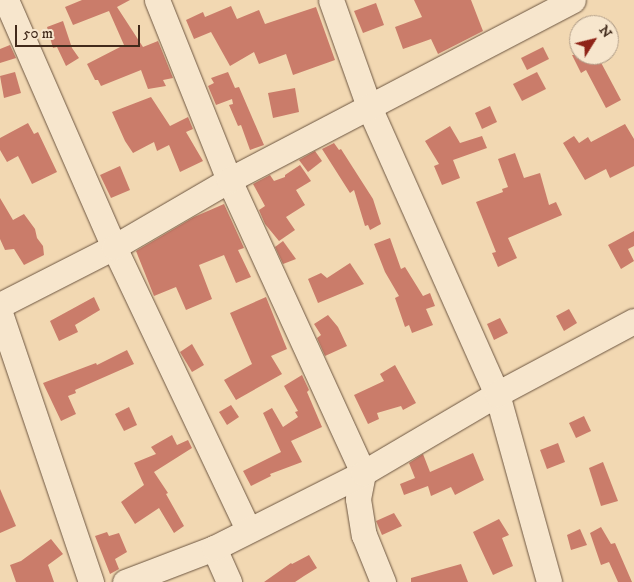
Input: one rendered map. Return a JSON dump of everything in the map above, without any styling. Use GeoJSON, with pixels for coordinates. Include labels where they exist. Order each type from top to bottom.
{"type":"FeatureCollection","features":[{"type":"Feature","properties":{"kind":"street"},"geometry":{"type":"LineString","coordinates":[[6,0],[114,247],[248,529]]}},
{"type":"Feature","properties":{"kind":"street"},"geometry":{"type":"LineString","coordinates":[[157,0],[229,180],[363,473],[358,500],[364,535],[383,582]]}},
{"type":"Feature","properties":{"kind":"street"},"geometry":{"type":"LineString","coordinates":[[331,0],[369,107],[497,394],[549,582]]}},
{"type":"Feature","properties":{"kind":"street"},"geometry":{"type":"LineString","coordinates":[[0,305],[114,247],[229,180],[573,0]]}},
{"type":"Feature","properties":{"kind":"street"},"geometry":{"type":"LineString","coordinates":[[0,313],[91,582]]}},
{"type":"Feature","properties":{"kind":"street"},"geometry":{"type":"LineString","coordinates":[[125,582],[214,548],[248,529],[363,473],[497,394],[634,321]]}},
{"type":"Feature","properties":{"kind":"street"},"geometry":{"type":"LineString","coordinates":[[214,548],[229,582]]}},
{"type":"Feature","properties":{"kind":"building"},"geometry":{"type":"Polygon","coordinates":[[[82,0],[130,0],[117,7],[143,47],[158,41],[173,78],[163,80],[166,86],[148,89],[141,70],[101,86],[98,80],[95,80],[87,64],[124,45],[109,11],[73,25],[65,7],[82,0]]]}},
{"type":"Feature","properties":{"kind":"building"},"geometry":{"type":"Polygon","coordinates":[[[414,0],[471,0],[483,31],[438,54],[431,39],[403,49],[395,27],[422,17],[414,0]]]}},
{"type":"Feature","properties":{"kind":"building"},"geometry":{"type":"Polygon","coordinates":[[[376,3],[384,25],[363,33],[354,11],[376,3]]]}},
{"type":"Feature","properties":{"kind":"building"},"geometry":{"type":"Polygon","coordinates":[[[231,6],[237,19],[259,10],[265,24],[316,7],[335,60],[293,75],[286,54],[259,64],[254,52],[230,66],[211,32],[194,39],[186,20],[203,12],[205,17],[231,6]]]}},
{"type":"Feature","properties":{"kind":"building"},"geometry":{"type":"Polygon","coordinates":[[[63,21],[72,48],[79,58],[66,66],[57,47],[53,48],[47,27],[63,21]]]}},
{"type":"Feature","properties":{"kind":"building"},"geometry":{"type":"Polygon","coordinates":[[[10,45],[16,58],[0,63],[0,49],[10,45]]]}},
{"type":"Feature","properties":{"kind":"building"},"geometry":{"type":"Polygon","coordinates":[[[543,47],[549,59],[527,70],[521,58],[543,47]]]}},
{"type":"Feature","properties":{"kind":"building"},"geometry":{"type":"Polygon","coordinates":[[[577,65],[602,65],[621,100],[606,108],[586,70],[581,73],[577,65]]]}},
{"type":"Feature","properties":{"kind":"building"},"geometry":{"type":"Polygon","coordinates":[[[15,72],[21,93],[4,98],[0,76],[15,72]]]}},
{"type":"Feature","properties":{"kind":"building"},"geometry":{"type":"Polygon","coordinates":[[[228,72],[235,88],[239,87],[264,145],[250,150],[241,125],[238,126],[229,105],[233,104],[232,99],[216,105],[208,86],[214,83],[211,78],[228,72]]]}},
{"type":"Feature","properties":{"kind":"building"},"geometry":{"type":"Polygon","coordinates":[[[537,72],[546,89],[522,101],[513,84],[537,72]]]}},
{"type":"Feature","properties":{"kind":"building"},"geometry":{"type":"Polygon","coordinates":[[[295,88],[299,112],[273,118],[268,93],[295,88]]]}},
{"type":"Feature","properties":{"kind":"building"},"geometry":{"type":"Polygon","coordinates":[[[151,97],[170,126],[188,117],[193,129],[186,132],[203,161],[180,172],[169,145],[157,151],[154,142],[133,153],[125,141],[112,112],[151,97]]]}},
{"type":"Feature","properties":{"kind":"building"},"geometry":{"type":"Polygon","coordinates":[[[490,106],[497,122],[482,129],[475,113],[490,106]]]}},
{"type":"Feature","properties":{"kind":"building"},"geometry":{"type":"Polygon","coordinates":[[[28,123],[34,134],[38,132],[57,172],[32,184],[18,156],[7,162],[0,150],[0,138],[28,123]]]}},
{"type":"Feature","properties":{"kind":"building"},"geometry":{"type":"Polygon","coordinates":[[[625,124],[634,139],[634,166],[610,178],[606,169],[585,180],[563,143],[574,136],[579,143],[588,137],[591,142],[625,124]]]}},
{"type":"Feature","properties":{"kind":"building"},"geometry":{"type":"Polygon","coordinates":[[[450,126],[460,143],[482,136],[487,148],[453,160],[460,178],[442,185],[434,166],[439,164],[425,141],[450,126]]]}},
{"type":"Feature","properties":{"kind":"building"},"geometry":{"type":"Polygon","coordinates":[[[334,143],[339,150],[341,149],[373,199],[381,224],[370,230],[368,225],[365,226],[354,190],[350,193],[322,149],[334,143]]]}},
{"type":"Feature","properties":{"kind":"building"},"geometry":{"type":"Polygon","coordinates":[[[315,151],[322,161],[308,172],[299,160],[315,151]]]}},
{"type":"Feature","properties":{"kind":"building"},"geometry":{"type":"Polygon","coordinates":[[[515,153],[524,178],[540,173],[549,205],[556,202],[562,215],[508,238],[517,258],[498,267],[492,253],[496,252],[476,202],[503,192],[502,189],[508,187],[498,159],[515,153]]]}},
{"type":"Feature","properties":{"kind":"building"},"geometry":{"type":"Polygon","coordinates":[[[300,165],[311,181],[296,190],[305,205],[286,217],[295,230],[279,241],[265,224],[259,210],[265,206],[253,184],[270,175],[274,181],[285,177],[285,175],[300,165]]]}},
{"type":"Feature","properties":{"kind":"building"},"geometry":{"type":"Polygon","coordinates":[[[120,166],[130,190],[111,198],[100,175],[120,166]]]}},
{"type":"Feature","properties":{"kind":"building"},"geometry":{"type":"Polygon","coordinates":[[[0,198],[13,220],[24,214],[35,229],[37,238],[43,246],[44,255],[24,265],[14,249],[5,250],[0,239],[0,198]]]}},
{"type":"Feature","properties":{"kind":"building"},"geometry":{"type":"Polygon","coordinates":[[[224,204],[244,248],[238,250],[251,277],[236,283],[224,255],[199,265],[212,299],[186,310],[176,287],[154,296],[136,251],[194,217],[224,204]]]}},
{"type":"Feature","properties":{"kind":"building"},"geometry":{"type":"Polygon","coordinates":[[[634,231],[634,246],[628,249],[634,261],[621,269],[608,245],[634,231]]]}},
{"type":"Feature","properties":{"kind":"building"},"geometry":{"type":"Polygon","coordinates":[[[390,238],[401,269],[405,267],[423,296],[430,293],[435,306],[426,309],[433,325],[412,333],[409,325],[405,327],[395,298],[399,296],[385,272],[374,244],[390,238]]]}},
{"type":"Feature","properties":{"kind":"building"},"geometry":{"type":"Polygon","coordinates":[[[283,241],[296,259],[283,264],[275,247],[283,241]]]}},
{"type":"Feature","properties":{"kind":"building"},"geometry":{"type":"Polygon","coordinates":[[[350,263],[364,284],[318,303],[308,279],[321,273],[327,278],[350,263]]]}},
{"type":"Feature","properties":{"kind":"building"},"geometry":{"type":"Polygon","coordinates":[[[94,297],[100,310],[75,325],[78,332],[59,341],[50,321],[94,297]]]}},
{"type":"Feature","properties":{"kind":"building"},"geometry":{"type":"Polygon","coordinates":[[[266,297],[287,349],[271,356],[282,374],[236,400],[224,380],[252,364],[230,313],[266,297]]]}},
{"type":"Feature","properties":{"kind":"building"},"geometry":{"type":"Polygon","coordinates":[[[569,309],[577,323],[564,331],[556,316],[569,309]]]}},
{"type":"Feature","properties":{"kind":"building"},"geometry":{"type":"Polygon","coordinates":[[[328,315],[338,327],[347,346],[325,356],[317,338],[321,335],[314,324],[328,315]]]}},
{"type":"Feature","properties":{"kind":"building"},"geometry":{"type":"Polygon","coordinates":[[[500,318],[508,333],[494,340],[487,324],[500,318]]]}},
{"type":"Feature","properties":{"kind":"building"},"geometry":{"type":"Polygon","coordinates":[[[192,344],[204,365],[192,372],[180,352],[192,344]]]}},
{"type":"Feature","properties":{"kind":"building"},"geometry":{"type":"Polygon","coordinates":[[[127,350],[134,364],[75,390],[76,393],[68,396],[76,414],[61,421],[43,383],[96,363],[97,365],[127,350]]]}},
{"type":"Feature","properties":{"kind":"building"},"geometry":{"type":"Polygon","coordinates":[[[395,365],[416,403],[403,410],[401,406],[377,413],[379,419],[368,424],[354,395],[384,381],[380,374],[395,365]]]}},
{"type":"Feature","properties":{"kind":"building"},"geometry":{"type":"Polygon","coordinates":[[[302,375],[322,427],[291,441],[302,462],[270,474],[271,476],[251,486],[243,471],[281,452],[263,413],[272,408],[283,427],[298,417],[295,412],[298,411],[284,386],[302,375]]]}},
{"type":"Feature","properties":{"kind":"building"},"geometry":{"type":"Polygon","coordinates":[[[231,405],[239,417],[227,425],[219,412],[231,405]]]}},
{"type":"Feature","properties":{"kind":"building"},"geometry":{"type":"Polygon","coordinates":[[[129,407],[137,425],[124,431],[115,414],[129,407]]]}},
{"type":"Feature","properties":{"kind":"building"},"geometry":{"type":"Polygon","coordinates":[[[584,416],[591,431],[576,438],[569,423],[584,416]]]}},
{"type":"Feature","properties":{"kind":"building"},"geometry":{"type":"Polygon","coordinates":[[[172,435],[177,445],[188,440],[192,448],[154,472],[168,493],[166,494],[184,526],[174,533],[159,508],[135,524],[121,502],[144,485],[134,463],[156,454],[151,447],[172,435]]]}},
{"type":"Feature","properties":{"kind":"building"},"geometry":{"type":"Polygon","coordinates":[[[558,443],[565,462],[547,469],[540,450],[558,443]]]}},
{"type":"Feature","properties":{"kind":"building"},"geometry":{"type":"Polygon","coordinates":[[[473,453],[484,480],[455,495],[451,487],[431,496],[428,486],[404,495],[400,484],[415,478],[409,463],[423,454],[430,472],[473,453]]]}},
{"type":"Feature","properties":{"kind":"building"},"geometry":{"type":"Polygon","coordinates":[[[603,462],[618,501],[601,506],[589,468],[603,462]]]}},
{"type":"Feature","properties":{"kind":"building"},"geometry":{"type":"Polygon","coordinates":[[[0,489],[16,526],[0,533],[0,489]]]}},
{"type":"Feature","properties":{"kind":"building"},"geometry":{"type":"Polygon","coordinates":[[[394,513],[402,526],[382,535],[376,521],[394,513]]]}},
{"type":"Feature","properties":{"kind":"building"},"geometry":{"type":"Polygon","coordinates":[[[499,519],[509,535],[502,538],[513,566],[493,575],[473,532],[499,519]]]}},
{"type":"Feature","properties":{"kind":"building"},"geometry":{"type":"Polygon","coordinates":[[[601,527],[611,544],[615,543],[632,582],[618,582],[609,562],[601,565],[590,533],[601,527]]]}},
{"type":"Feature","properties":{"kind":"building"},"geometry":{"type":"Polygon","coordinates":[[[580,529],[587,545],[571,550],[567,535],[580,529]]]}},
{"type":"Feature","properties":{"kind":"building"},"geometry":{"type":"Polygon","coordinates":[[[107,532],[109,536],[119,533],[127,552],[115,559],[119,569],[110,574],[95,536],[107,532]]]}},
{"type":"Feature","properties":{"kind":"building"},"geometry":{"type":"Polygon","coordinates":[[[51,539],[63,554],[48,565],[54,582],[16,582],[10,565],[21,561],[51,539]]]}},
{"type":"Feature","properties":{"kind":"building"},"geometry":{"type":"Polygon","coordinates":[[[309,555],[317,568],[295,582],[264,582],[291,563],[309,555]]]}},
{"type":"Feature","properties":{"kind":"building"},"geometry":{"type":"Polygon","coordinates":[[[461,564],[468,582],[411,582],[411,578],[461,564]]]}}]}
